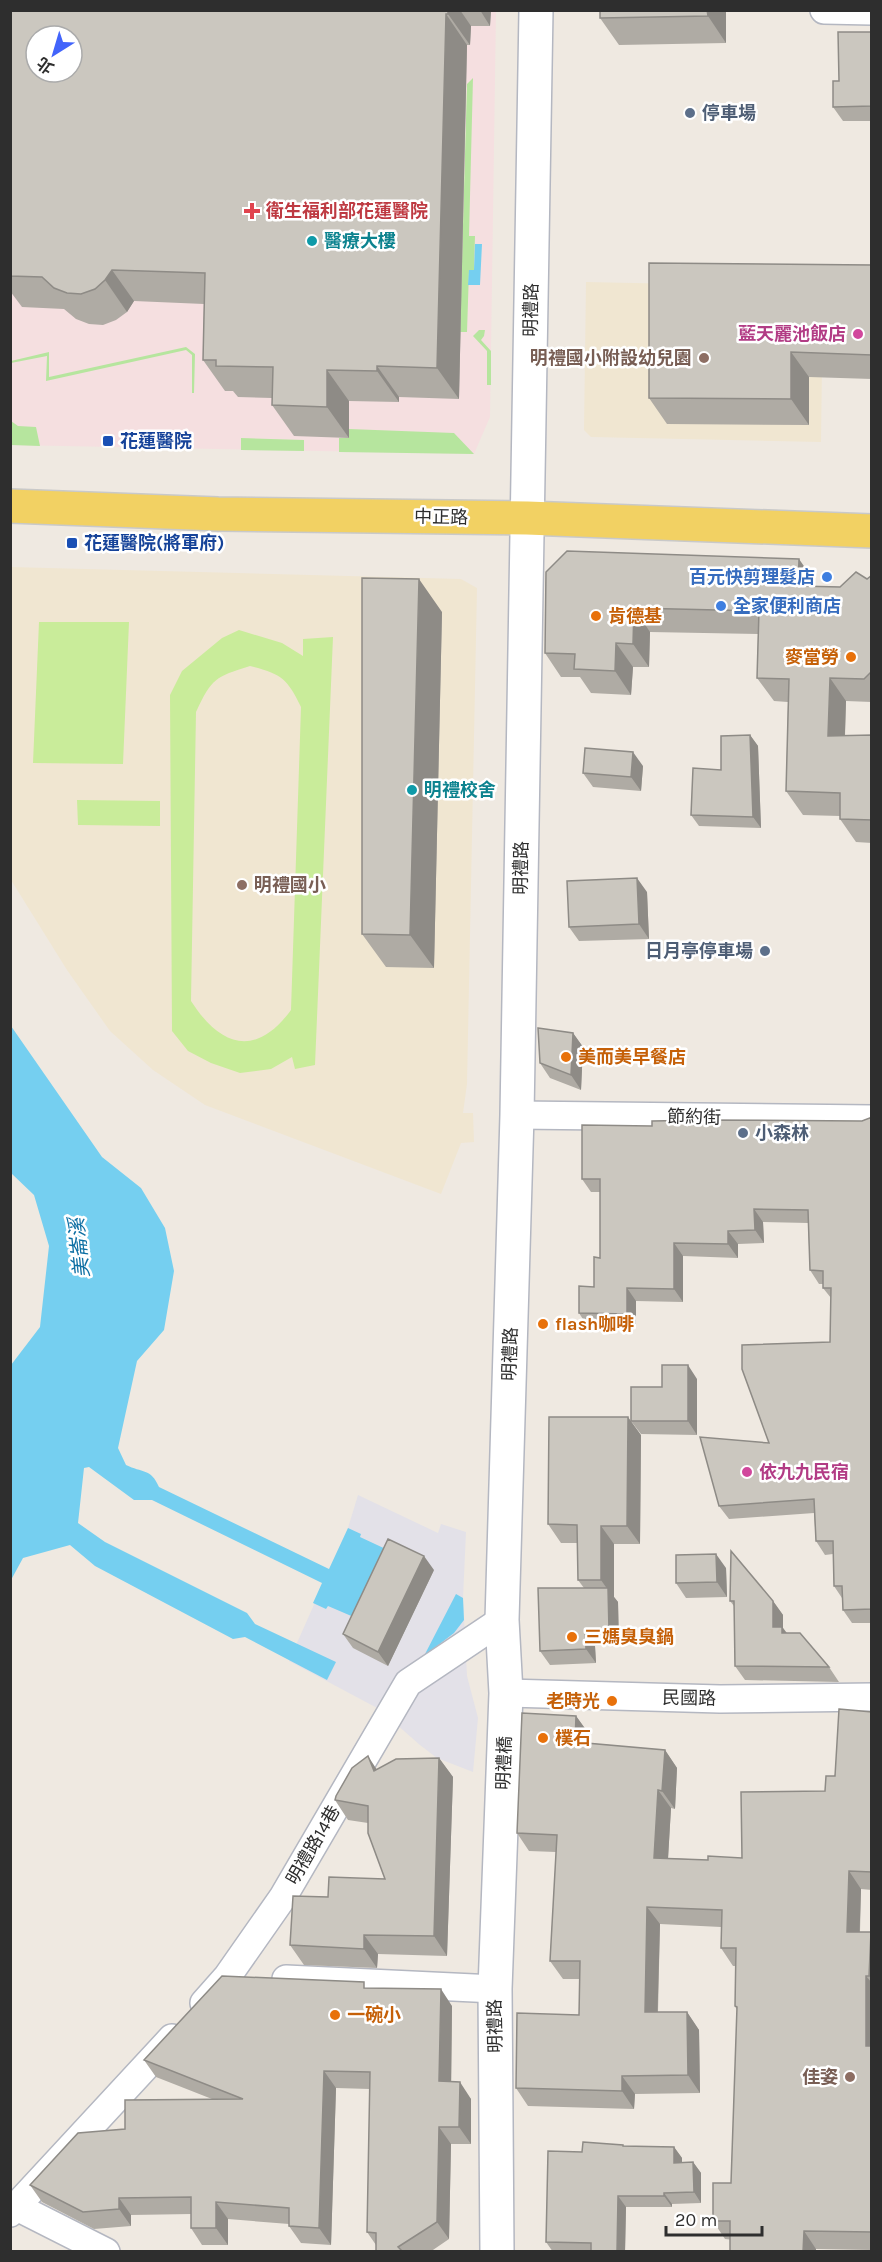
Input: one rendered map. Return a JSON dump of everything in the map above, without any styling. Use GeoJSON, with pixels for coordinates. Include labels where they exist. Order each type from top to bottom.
{"type":"FeatureCollection","features":[{"type":"Feature","properties":{"kind":"main road","name":"中正路"},"geometry":{"type":"LineString","coordinates":[[10,506],[218,514],[527,518],[872,531]]}},
{"type":"Feature","properties":{"kind":"street","name":"明禮路"},"geometry":{"type":"LineString","coordinates":[[505,1726],[506,1693],[502,1620],[518,1115],[536,10]]}},
{"type":"Feature","properties":{"kind":"street"},"geometry":{"type":"LineString","coordinates":[[824,10],[872,11]]}},
{"type":"Feature","properties":{"kind":"street","name":"節約街"},"geometry":{"type":"LineString","coordinates":[[518,1115],[872,1119]]}},
{"type":"Feature","properties":{"kind":"street","name":"明禮路14巷"},"geometry":{"type":"LineString","coordinates":[[14,2210],[227,1977],[283,1897],[408,1683],[502,1620]]}},
{"type":"Feature","properties":{"kind":"street","name":"民國路"},"geometry":{"type":"LineString","coordinates":[[506,1693],[720,1699],[872,1697]]}},
{"type":"Feature","properties":{"kind":"street","name":"明禮橋"},"geometry":{"type":"LineString","coordinates":[[502,1801],[505,1726]]}},
{"type":"Feature","properties":{"kind":"street","name":"明禮路"},"geometry":{"type":"LineString","coordinates":[[497,2252],[495,1989],[502,1801]]}},
{"type":"Feature","properties":{"kind":"street"},"geometry":{"type":"LineString","coordinates":[[227,1977],[495,1989]]}},
{"type":"Feature","properties":{"kind":"street"},"geometry":{"type":"LineString","coordinates":[[14,2210],[106,2252]]}},
{"type":"Feature","properties":{"kind":"shaded area","name":"衛生福利部花蓮醫院"},"geometry":{"type":"Polygon","coordinates":[[[11,11],[496,11],[490,417],[474,454],[11,445],[11,11]]]}},
{"type":"Feature","properties":{"kind":"shaded area","name":"明禮國小附設幼兒園"},"geometry":{"type":"Polygon","coordinates":[[[586,282],[823,287],[821,442],[591,437],[584,430],[586,282]]]}},
{"type":"Feature","properties":{"kind":"shaded area","name":"明禮國小"},"geometry":{"type":"Polygon","coordinates":[[[10,567],[461,579],[477,588],[467,1084],[463,1113],[473,1113],[474,1142],[461,1143],[441,1194],[205,1105],[153,1070],[110,1031],[67,970],[11,880],[10,567]]]}},
{"type":"Feature","properties":{"kind":"shaded area"},"geometry":{"type":"Polygon","coordinates":[[[358,1495],[438,1533],[441,1524],[466,1532],[463,1598],[467,1676],[478,1718],[473,1772],[437,1758],[379,1709],[289,1661],[348,1528],[358,1495]]]}},
{"type":"Feature","properties":{"kind":"green space"},"geometry":{"type":"Polygon","coordinates":[[[473,78],[469,236],[475,236],[474,270],[469,271],[467,332],[460,332],[467,84],[473,78]]]}},
{"type":"Feature","properties":{"kind":"green space"},"geometry":{"type":"Polygon","coordinates":[[[479,330],[485,330],[481,340],[491,351],[491,385],[487,385],[487,351],[473,336],[479,330]]]}},
{"type":"Feature","properties":{"kind":"green space"},"geometry":{"type":"Polygon","coordinates":[[[186,347],[195,354],[194,393],[192,393],[192,355],[186,350],[46,381],[47,356],[11,363],[11,361],[49,352],[49,377],[186,347]]]}},
{"type":"Feature","properties":{"kind":"green space"},"geometry":{"type":"Polygon","coordinates":[[[11,421],[18,426],[36,427],[40,446],[11,445],[11,421]]]}},
{"type":"Feature","properties":{"kind":"green space"},"geometry":{"type":"Polygon","coordinates":[[[349,429],[454,433],[474,454],[339,452],[339,438],[349,438],[349,429]]]}},
{"type":"Feature","properties":{"kind":"green space"},"geometry":{"type":"Polygon","coordinates":[[[241,438],[304,440],[304,451],[241,450],[241,438]]]}},
{"type":"Feature","properties":{"kind":"green space"},"geometry":{"type":"Polygon","coordinates":[[[39,622],[129,622],[123,764],[33,763],[39,622]]]}},
{"type":"Feature","properties":{"kind":"green space"},"geometry":{"type":"Polygon","coordinates":[[[239,630],[282,643],[303,656],[303,639],[333,637],[315,1065],[295,1069],[292,1057],[271,1069],[240,1073],[211,1063],[188,1051],[172,1031],[170,695],[182,671],[222,638],[239,630]],[[250,666],[222,676],[211,685],[196,712],[191,1001],[214,1028],[226,1037],[238,1041],[251,1041],[264,1036],[278,1026],[291,1010],[301,707],[287,683],[276,675],[250,666]]]}},
{"type":"Feature","properties":{"kind":"green space"},"geometry":{"type":"Polygon","coordinates":[[[77,800],[160,801],[160,826],[78,825],[77,800]]]}},
{"type":"Feature","properties":{"kind":"water"},"geometry":{"type":"Polygon","coordinates":[[[475,244],[482,244],[480,285],[468,285],[469,270],[474,270],[475,244]]]}},
{"type":"Feature","properties":{"kind":"water","name":"美崙溪"},"geometry":{"type":"Polygon","coordinates":[[[11,1026],[102,1157],[141,1188],[165,1228],[174,1271],[164,1330],[137,1361],[118,1448],[126,1465],[149,1474],[159,1487],[329,1569],[348,1528],[361,1534],[360,1537],[390,1551],[356,1618],[328,1606],[326,1609],[313,1603],[322,1583],[152,1500],[134,1500],[89,1467],[84,1468],[78,1523],[105,1542],[247,1613],[255,1624],[336,1662],[327,1680],[245,1637],[233,1639],[95,1566],[70,1545],[23,1558],[11,1580],[11,1365],[40,1327],[49,1246],[34,1195],[11,1173],[11,1026]]]}},
{"type":"Feature","properties":{"kind":"water"},"geometry":{"type":"Polygon","coordinates":[[[456,1594],[463,1598],[464,1620],[454,1633],[424,1656],[456,1594]]]}},
{"type":"Feature","properties":{"kind":"building","name":"衛生福利部花蓮醫院"},"geometry":{"type":"Polygon","coordinates":[[[10,10],[448,10],[446,14],[437,368],[377,366],[377,371],[327,370],[327,407],[272,405],[273,367],[216,366],[216,360],[203,360],[205,273],[112,270],[95,289],[81,294],[67,293],[54,288],[42,277],[10,276],[10,10]]]}},
{"type":"Feature","properties":{"kind":"building"},"geometry":{"type":"Polygon","coordinates":[[[600,10],[707,10],[708,16],[600,18],[600,10]]]}},
{"type":"Feature","properties":{"kind":"building"},"geometry":{"type":"Polygon","coordinates":[[[838,32],[872,32],[872,106],[833,107],[833,81],[839,81],[838,32]]]}},
{"type":"Feature","properties":{"kind":"building"},"geometry":{"type":"Polygon","coordinates":[[[649,263],[872,265],[872,355],[791,352],[791,399],[649,398],[649,263]]]}},
{"type":"Feature","properties":{"kind":"building"},"geometry":{"type":"Polygon","coordinates":[[[567,551],[799,559],[798,586],[840,587],[856,572],[867,579],[872,575],[872,671],[864,679],[830,678],[828,736],[872,735],[872,820],[840,819],[840,793],[786,791],[789,679],[757,678],[759,611],[634,608],[633,644],[616,643],[615,671],[574,669],[575,654],[545,653],[546,572],[567,551]]]}},
{"type":"Feature","properties":{"kind":"building"},"geometry":{"type":"Polygon","coordinates":[[[362,578],[419,579],[410,935],[362,934],[362,578]]]}},
{"type":"Feature","properties":{"kind":"building"},"geometry":{"type":"Polygon","coordinates":[[[750,735],[753,817],[691,815],[693,768],[721,770],[721,736],[750,735]]]}},
{"type":"Feature","properties":{"kind":"building"},"geometry":{"type":"Polygon","coordinates":[[[585,748],[633,752],[631,777],[583,773],[585,748]]]}},
{"type":"Feature","properties":{"kind":"building"},"geometry":{"type":"Polygon","coordinates":[[[637,878],[639,924],[569,927],[567,881],[637,878]]]}},
{"type":"Feature","properties":{"kind":"building"},"geometry":{"type":"Polygon","coordinates":[[[538,1028],[573,1033],[571,1075],[540,1063],[538,1028]]]}},
{"type":"Feature","properties":{"kind":"building"},"geometry":{"type":"Polygon","coordinates":[[[872,1117],[872,1609],[843,1610],[842,1586],[834,1586],[833,1541],[816,1541],[814,1499],[719,1506],[700,1437],[769,1443],[742,1369],[742,1345],[830,1342],[831,1288],[823,1288],[823,1271],[810,1270],[808,1210],[754,1209],[755,1230],[728,1231],[728,1244],[674,1243],[674,1289],[627,1288],[627,1314],[579,1313],[579,1286],[594,1287],[594,1257],[600,1258],[600,1179],[582,1179],[582,1125],[652,1126],[652,1121],[706,1120],[862,1121],[872,1117]]]}},
{"type":"Feature","properties":{"kind":"building"},"geometry":{"type":"Polygon","coordinates":[[[662,1365],[688,1365],[688,1421],[631,1421],[631,1387],[662,1387],[662,1365]]]}},
{"type":"Feature","properties":{"kind":"building"},"geometry":{"type":"Polygon","coordinates":[[[549,1417],[628,1417],[627,1526],[601,1526],[601,1580],[578,1580],[577,1525],[548,1524],[549,1417]]]}},
{"type":"Feature","properties":{"kind":"building"},"geometry":{"type":"Polygon","coordinates":[[[388,1539],[424,1556],[378,1652],[343,1634],[388,1539]]]}},
{"type":"Feature","properties":{"kind":"building"},"geometry":{"type":"Polygon","coordinates":[[[731,1551],[773,1601],[773,1627],[782,1627],[782,1633],[800,1633],[829,1667],[735,1666],[734,1601],[730,1601],[731,1551]]]}},
{"type":"Feature","properties":{"kind":"building"},"geometry":{"type":"Polygon","coordinates":[[[716,1554],[717,1582],[676,1583],[676,1555],[716,1554]]]}},
{"type":"Feature","properties":{"kind":"building"},"geometry":{"type":"Polygon","coordinates":[[[538,1588],[608,1588],[609,1631],[585,1632],[586,1649],[540,1651],[538,1588]]]}},
{"type":"Feature","properties":{"kind":"building"},"geometry":{"type":"Polygon","coordinates":[[[839,1709],[872,1712],[872,1872],[849,1871],[847,1932],[871,1932],[869,1976],[866,1976],[866,2046],[872,2046],[872,2232],[804,2231],[803,2252],[730,2252],[730,2221],[713,2221],[713,2183],[731,2183],[737,2007],[735,2006],[736,1948],[721,1948],[722,1910],[647,1907],[645,2012],[687,2012],[688,2075],[622,2076],[622,2091],[516,2088],[517,2013],[579,2015],[580,1961],[550,1961],[557,1835],[517,1833],[522,1713],[576,1716],[575,1742],[665,1750],[662,1791],[658,1790],[654,1858],[708,1860],[708,1856],[742,1858],[741,1792],[825,1791],[826,1776],[835,1776],[839,1709]]]}},
{"type":"Feature","properties":{"kind":"building"},"geometry":{"type":"Polygon","coordinates":[[[368,1756],[374,1771],[396,1759],[439,1758],[434,1936],[364,1935],[364,1949],[290,1945],[293,1896],[328,1897],[329,1877],[385,1879],[368,1833],[368,1806],[335,1800],[352,1768],[368,1756]]]}},
{"type":"Feature","properties":{"kind":"building"},"geometry":{"type":"Polygon","coordinates":[[[222,1976],[364,1982],[364,1988],[441,1989],[439,2081],[460,2082],[459,2127],[439,2127],[437,2222],[398,2247],[403,2252],[376,2252],[376,2233],[367,2232],[370,2072],[324,2071],[319,2228],[289,2226],[289,2208],[216,2202],[216,2228],[191,2228],[191,2197],[119,2198],[119,2209],[83,2212],[30,2185],[78,2133],[125,2129],[125,2100],[243,2099],[144,2060],[222,1976]]]}},
{"type":"Feature","properties":{"kind":"building"},"geometry":{"type":"Polygon","coordinates":[[[583,2142],[674,2147],[674,2163],[693,2162],[694,2192],[664,2193],[664,2196],[618,2196],[617,2252],[591,2251],[591,2243],[546,2242],[548,2151],[582,2152],[583,2142]]]}},
{"type":"Feature","properties":{"kind":"place","name":"停車場"},"geometry":{"type":"Point","coordinates":[690,113]}},
{"type":"Feature","properties":{"kind":"place","name":"衛生福利部花蓮醫院"},"geometry":{"type":"Point","coordinates":[252,211]}},
{"type":"Feature","properties":{"kind":"place","name":"醫療大樓"},"geometry":{"type":"Point","coordinates":[312,241]}},
{"type":"Feature","properties":{"kind":"place","name":"藍天麗池飯店"},"geometry":{"type":"Point","coordinates":[858,334]}},
{"type":"Feature","properties":{"kind":"place","name":"明禮國小附設幼兒園"},"geometry":{"type":"Point","coordinates":[704,358]}},
{"type":"Feature","properties":{"kind":"place","name":"花蓮醫院"},"geometry":{"type":"Point","coordinates":[108,441]}},
{"type":"Feature","properties":{"kind":"place","name":"花蓮醫院(將軍府)"},"geometry":{"type":"Point","coordinates":[72,543]}},
{"type":"Feature","properties":{"kind":"place","name":"百元快剪理髮店"},"geometry":{"type":"Point","coordinates":[827,577]}},
{"type":"Feature","properties":{"kind":"place","name":"全家便利商店"},"geometry":{"type":"Point","coordinates":[721,606]}},
{"type":"Feature","properties":{"kind":"place","name":"肯德基"},"geometry":{"type":"Point","coordinates":[596,616]}},
{"type":"Feature","properties":{"kind":"place","name":"麥當勞"},"geometry":{"type":"Point","coordinates":[851,657]}},
{"type":"Feature","properties":{"kind":"place","name":"明禮校舍"},"geometry":{"type":"Point","coordinates":[412,790]}},
{"type":"Feature","properties":{"kind":"place","name":"明禮國小"},"geometry":{"type":"Point","coordinates":[242,885]}},
{"type":"Feature","properties":{"kind":"place","name":"日月亭停車場"},"geometry":{"type":"Point","coordinates":[765,951]}},
{"type":"Feature","properties":{"kind":"place","name":"美而美早餐店"},"geometry":{"type":"Point","coordinates":[566,1057]}},
{"type":"Feature","properties":{"kind":"place","name":"小森林"},"geometry":{"type":"Point","coordinates":[743,1133]}},
{"type":"Feature","properties":{"kind":"place","name":"flash咖啡"},"geometry":{"type":"Point","coordinates":[543,1324]}},
{"type":"Feature","properties":{"kind":"place","name":"依九九民宿"},"geometry":{"type":"Point","coordinates":[747,1472]}},
{"type":"Feature","properties":{"kind":"place","name":"三媽臭臭鍋"},"geometry":{"type":"Point","coordinates":[572,1637]}},
{"type":"Feature","properties":{"kind":"place","name":"老時光"},"geometry":{"type":"Point","coordinates":[612,1701]}},
{"type":"Feature","properties":{"kind":"place","name":"樸石"},"geometry":{"type":"Point","coordinates":[543,1738]}},
{"type":"Feature","properties":{"kind":"place","name":"一碗小"},"geometry":{"type":"Point","coordinates":[335,2015]}},
{"type":"Feature","properties":{"kind":"place","name":"佳姿"},"geometry":{"type":"Point","coordinates":[850,2077]}}]}
